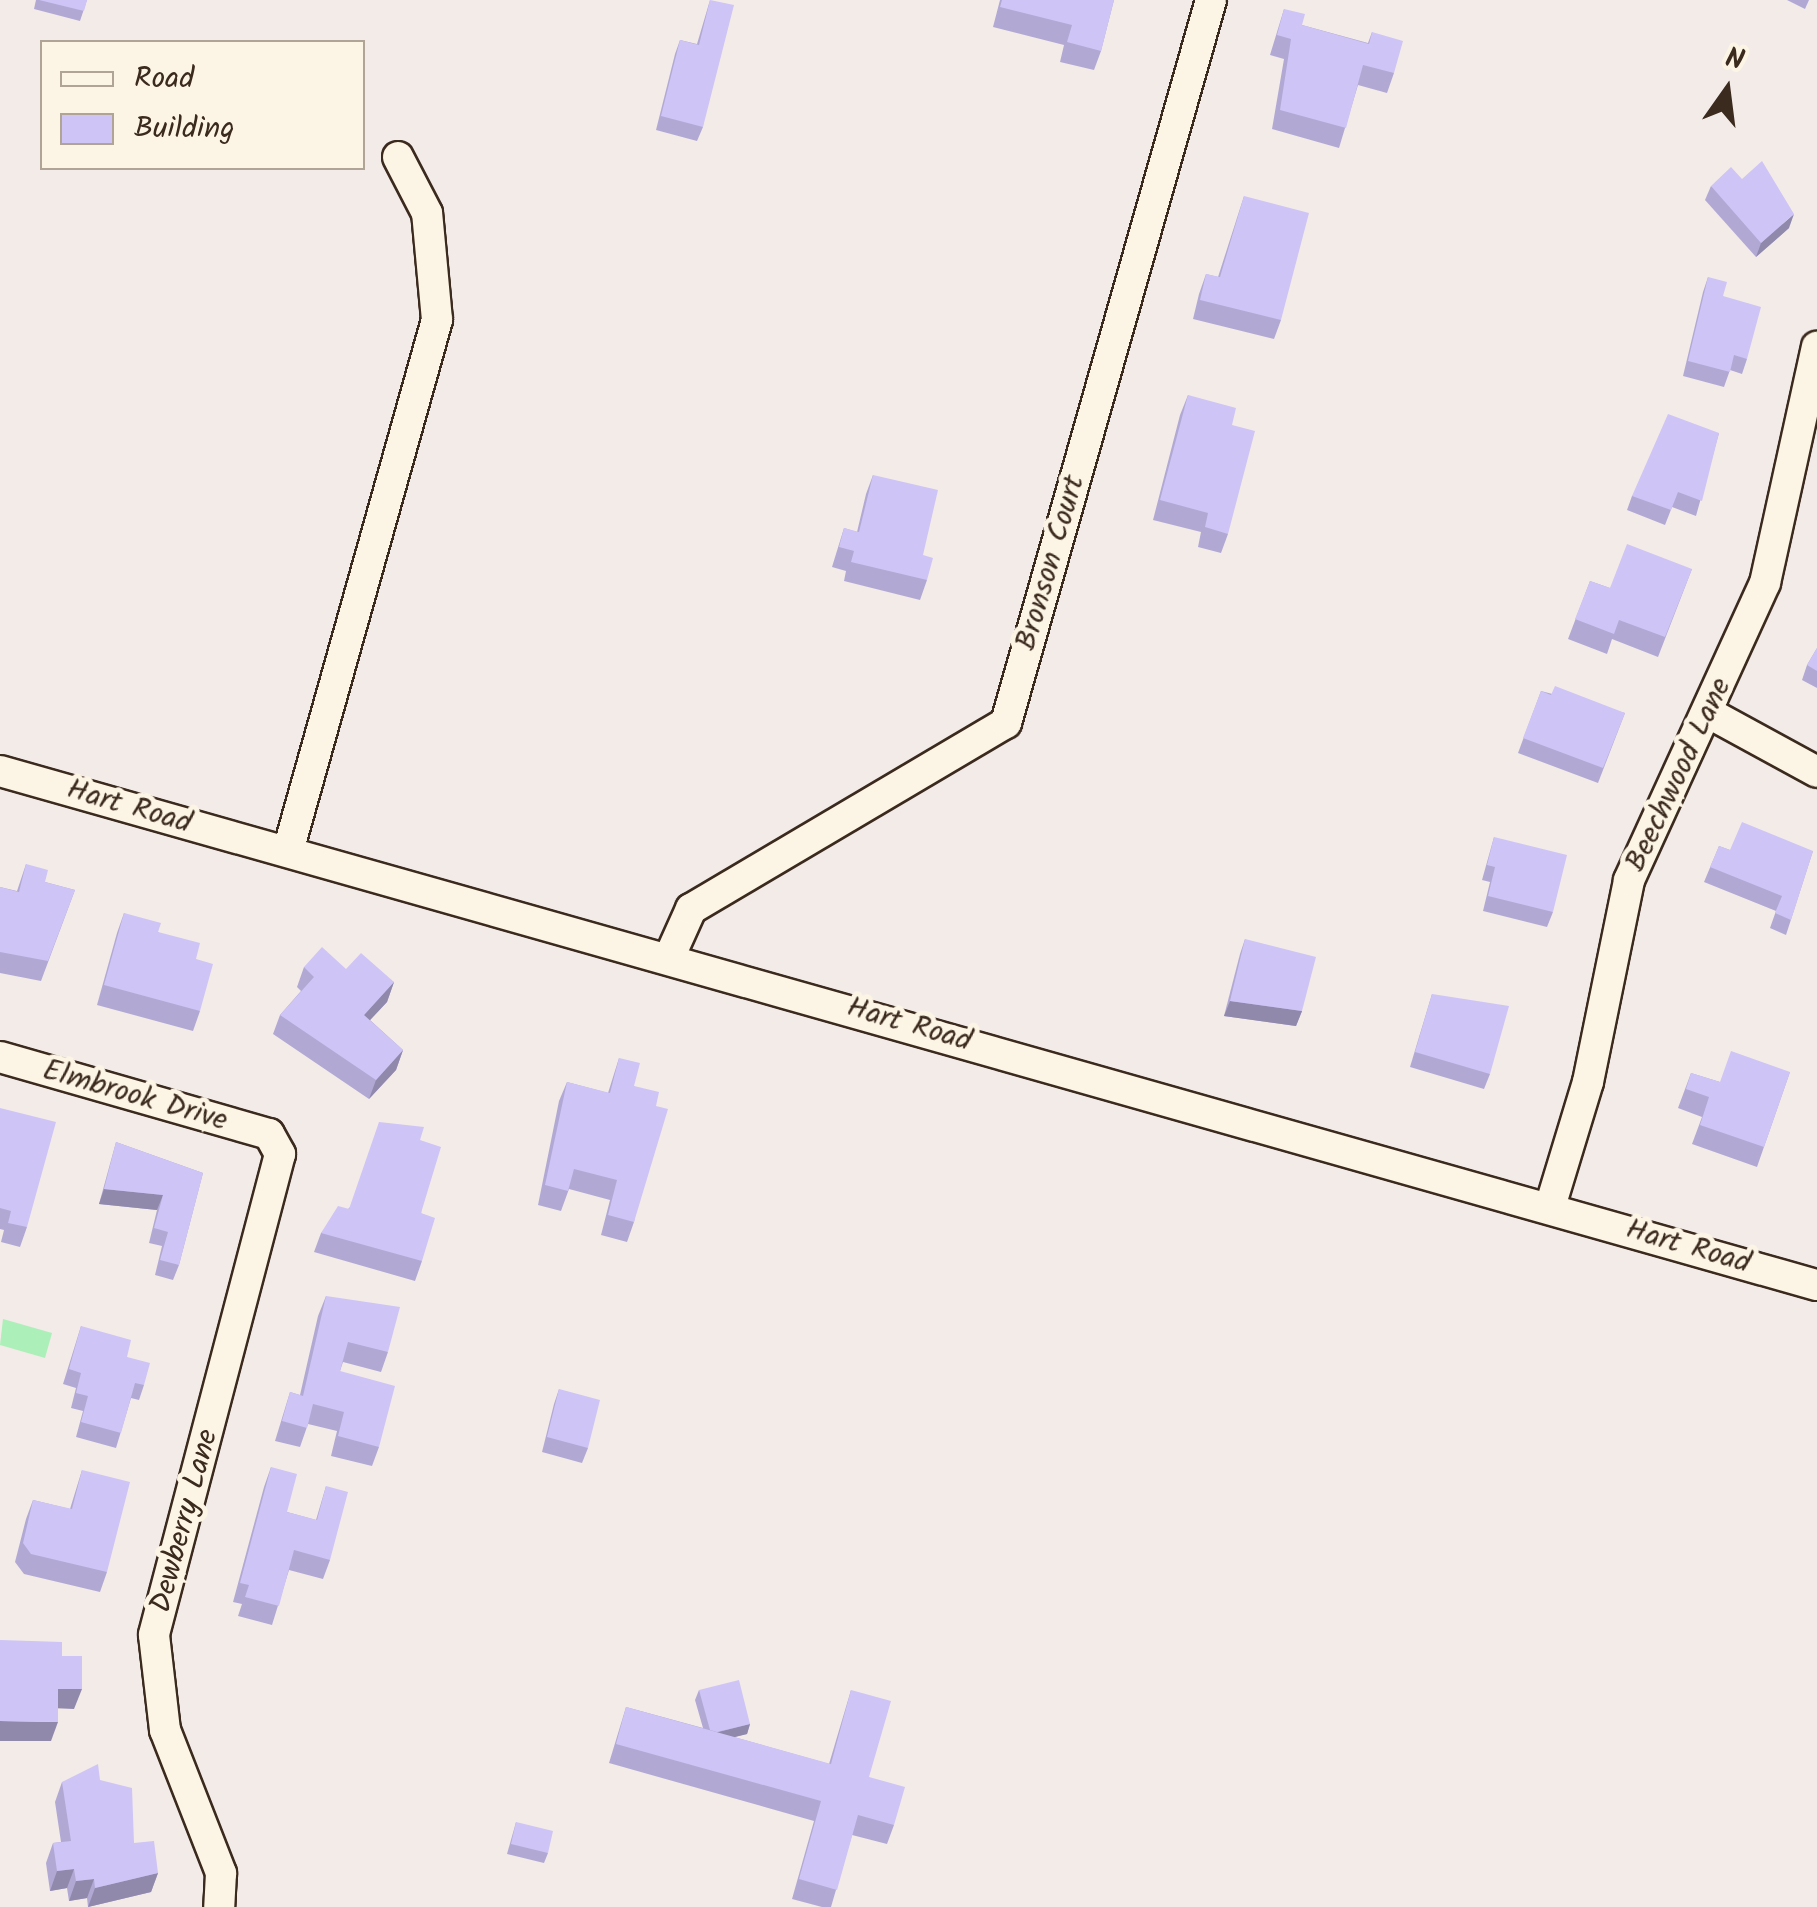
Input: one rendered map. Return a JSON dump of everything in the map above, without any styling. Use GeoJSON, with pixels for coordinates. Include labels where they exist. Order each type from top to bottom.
{"type":"FeatureCollection","features":[{"type":"Feature","properties":{"kind":"street","name":"Bronson Court"},"geometry":{"type":"LineString","coordinates":[[669,958],[691,909],[1006,722],[1211,0]]}},
{"type":"Feature","properties":{"kind":"street"},"geometry":{"type":"LineString","coordinates":[[288,851],[437,320],[427,212],[398,157]]}},
{"type":"Feature","properties":{"kind":"street","name":"Beechwood Lane"},"geometry":{"type":"LineString","coordinates":[[1550,1206],[1588,1082],[1629,880],[1765,583],[1817,347]]}},
{"type":"Feature","properties":{"kind":"street"},"geometry":{"type":"LineString","coordinates":[[1708,714],[1817,772]]}},
{"type":"Feature","properties":{"kind":"street","name":"Hart Road"},"geometry":{"type":"LineString","coordinates":[[0,770],[1550,1206],[1817,1285]]}},
{"type":"Feature","properties":{"kind":"street","name":"Elmbrook Drive"},"geometry":{"type":"LineString","coordinates":[[0,1058],[269,1134]]}},
{"type":"Feature","properties":{"kind":"street","name":"Dewberry Lane"},"geometry":{"type":"LineString","coordinates":[[219,1907],[221,1873],[165,1730],[154,1635],[280,1154],[269,1134]]}},
{"type":"Feature","properties":{"kind":"green space"},"geometry":{"type":"Polygon","coordinates":[[[3,1319],[52,1333],[45,1358],[0,1345],[3,1319]]]}},
{"type":"Feature","properties":{"kind":"building"},"geometry":{"type":"Polygon","coordinates":[[[39,0],[87,0],[84,11],[39,0]]]}},
{"type":"Feature","properties":{"kind":"building"},"geometry":{"type":"Polygon","coordinates":[[[710,0],[734,5],[703,127],[661,116],[680,40],[699,45],[710,0]]]}},
{"type":"Feature","properties":{"kind":"building"},"geometry":{"type":"Polygon","coordinates":[[[1002,0],[1114,0],[1101,51],[1067,42],[1072,25],[1000,7],[1002,0]]]}},
{"type":"Feature","properties":{"kind":"building"},"geometry":{"type":"Polygon","coordinates":[[[1284,9],[1305,14],[1302,25],[1369,44],[1372,32],[1403,41],[1394,73],[1363,65],[1346,128],[1280,110],[1291,39],[1277,35],[1284,9]]]}},
{"type":"Feature","properties":{"kind":"building"},"geometry":{"type":"Polygon","coordinates":[[[1762,161],[1794,214],[1761,243],[1711,186],[1731,167],[1742,179],[1762,161]]]}},
{"type":"Feature","properties":{"kind":"building"},"geometry":{"type":"Polygon","coordinates":[[[1244,196],[1309,213],[1281,320],[1200,300],[1206,274],[1220,277],[1244,196]]]}},
{"type":"Feature","properties":{"kind":"building"},"geometry":{"type":"Polygon","coordinates":[[[1708,277],[1727,282],[1723,296],[1761,307],[1747,359],[1734,355],[1730,372],[1688,361],[1708,277]]]}},
{"type":"Feature","properties":{"kind":"building"},"geometry":{"type":"Polygon","coordinates":[[[1188,395],[1236,408],[1232,425],[1255,431],[1228,534],[1205,527],[1208,513],[1160,500],[1188,395]]]}},
{"type":"Feature","properties":{"kind":"building"},"geometry":{"type":"Polygon","coordinates":[[[1668,414],[1719,433],[1702,501],[1678,492],[1671,510],[1632,496],[1668,414]]]}},
{"type":"Feature","properties":{"kind":"building"},"geometry":{"type":"Polygon","coordinates":[[[873,475],[938,490],[923,555],[933,558],[927,580],[851,562],[854,551],[839,547],[844,528],[859,532],[873,475]]]}},
{"type":"Feature","properties":{"kind":"building"},"geometry":{"type":"Polygon","coordinates":[[[1627,544],[1692,569],[1665,637],[1619,620],[1614,634],[1575,619],[1590,581],[1610,588],[1627,544]]]}},
{"type":"Feature","properties":{"kind":"building"},"geometry":{"type":"Polygon","coordinates":[[[1817,648],[1817,671],[1807,665],[1817,648]]]}},
{"type":"Feature","properties":{"kind":"building"},"geometry":{"type":"Polygon","coordinates":[[[1555,686],[1625,713],[1603,768],[1523,738],[1541,691],[1551,695],[1555,686]]]}},
{"type":"Feature","properties":{"kind":"building"},"geometry":{"type":"Polygon","coordinates":[[[1742,822],[1813,851],[1791,920],[1775,913],[1782,896],[1710,867],[1719,846],[1730,850],[1742,822]]]}},
{"type":"Feature","properties":{"kind":"building"},"geometry":{"type":"Polygon","coordinates":[[[1494,837],[1567,855],[1553,912],[1488,896],[1495,867],[1487,865],[1494,837]]]}},
{"type":"Feature","properties":{"kind":"building"},"geometry":{"type":"Polygon","coordinates":[[[26,864],[48,870],[45,882],[75,890],[48,961],[0,952],[0,887],[19,892],[26,864]]]}},
{"type":"Feature","properties":{"kind":"building"},"geometry":{"type":"Polygon","coordinates":[[[124,913],[161,923],[158,932],[200,943],[196,959],[213,964],[200,1011],[104,985],[124,913]]]}},
{"type":"Feature","properties":{"kind":"building"},"geometry":{"type":"Polygon","coordinates":[[[1245,939],[1316,957],[1302,1011],[1230,1001],[1245,939]]]}},
{"type":"Feature","properties":{"kind":"building"},"geometry":{"type":"Polygon","coordinates":[[[322,947],[346,969],[361,953],[394,982],[364,1015],[403,1050],[376,1080],[280,1015],[314,977],[304,967],[322,947]]]}},
{"type":"Feature","properties":{"kind":"building"},"geometry":{"type":"Polygon","coordinates":[[[1432,994],[1509,1006],[1490,1074],[1415,1052],[1432,994]]]}},
{"type":"Feature","properties":{"kind":"building"},"geometry":{"type":"Polygon","coordinates":[[[1731,1051],[1790,1072],[1764,1147],[1700,1125],[1709,1097],[1686,1089],[1691,1073],[1720,1082],[1731,1051]]]}},
{"type":"Feature","properties":{"kind":"building"},"geometry":{"type":"Polygon","coordinates":[[[619,1058],[640,1063],[634,1086],[659,1092],[656,1106],[668,1109],[634,1222],[608,1215],[617,1180],[574,1169],[568,1191],[545,1185],[567,1082],[610,1093],[619,1058]]]}},
{"type":"Feature","properties":{"kind":"building"},"geometry":{"type":"Polygon","coordinates":[[[0,1108],[56,1122],[27,1227],[8,1223],[11,1211],[0,1208],[0,1108]]]}},
{"type":"Feature","properties":{"kind":"building"},"geometry":{"type":"Polygon","coordinates":[[[379,1122],[424,1127],[420,1140],[441,1147],[421,1213],[435,1218],[422,1261],[321,1233],[338,1206],[349,1209],[379,1122]]]}},
{"type":"Feature","properties":{"kind":"building"},"geometry":{"type":"Polygon","coordinates":[[[116,1142],[203,1173],[179,1265],[160,1260],[168,1232],[154,1228],[163,1195],[104,1189],[116,1142]]]}},
{"type":"Feature","properties":{"kind":"building"},"geometry":{"type":"Polygon","coordinates":[[[326,1296],[400,1307],[388,1352],[348,1342],[340,1371],[395,1386],[379,1447],[338,1436],[344,1412],[313,1404],[307,1428],[282,1421],[290,1392],[303,1396],[326,1296]]]}},
{"type":"Feature","properties":{"kind":"building"},"geometry":{"type":"Polygon","coordinates":[[[81,1326],[131,1340],[127,1357],[150,1363],[144,1385],[135,1383],[121,1433],[81,1422],[88,1396],[76,1393],[81,1373],[69,1369],[81,1326]]]}},
{"type":"Feature","properties":{"kind":"building"},"geometry":{"type":"Polygon","coordinates":[[[559,1389],[600,1400],[588,1448],[547,1437],[559,1389]]]}},
{"type":"Feature","properties":{"kind":"building"},"geometry":{"type":"Polygon","coordinates":[[[271,1467],[297,1474],[287,1512],[317,1520],[326,1486],[348,1492],[330,1560],[294,1550],[279,1606],[245,1597],[249,1585],[240,1583],[271,1467]]]}},
{"type":"Feature","properties":{"kind":"building"},"geometry":{"type":"Polygon","coordinates":[[[82,1470],[130,1482],[107,1572],[31,1554],[23,1543],[33,1500],[72,1509],[82,1470]]]}},
{"type":"Feature","properties":{"kind":"building"},"geometry":{"type":"Polygon","coordinates":[[[0,1640],[62,1642],[62,1656],[82,1656],[82,1689],[58,1689],[58,1722],[0,1721],[0,1640]]]}},
{"type":"Feature","properties":{"kind":"building"},"geometry":{"type":"Polygon","coordinates":[[[739,1680],[750,1724],[717,1732],[710,1730],[699,1690],[739,1680]]]}},
{"type":"Feature","properties":{"kind":"building"},"geometry":{"type":"Polygon","coordinates":[[[851,1690],[891,1701],[869,1777],[905,1787],[894,1825],[858,1815],[837,1890],[799,1879],[821,1801],[616,1744],[626,1707],[831,1764],[851,1690]]]}},
{"type":"Feature","properties":{"kind":"building"},"geometry":{"type":"Polygon","coordinates":[[[98,1764],[100,1780],[132,1788],[134,1843],[154,1841],[158,1873],[95,1888],[94,1879],[76,1881],[74,1869],[57,1871],[53,1843],[71,1841],[62,1782],[98,1764]]]}},
{"type":"Feature","properties":{"kind":"building"},"geometry":{"type":"Polygon","coordinates":[[[516,1822],[553,1831],[548,1853],[511,1844],[516,1822]]]}}]}
